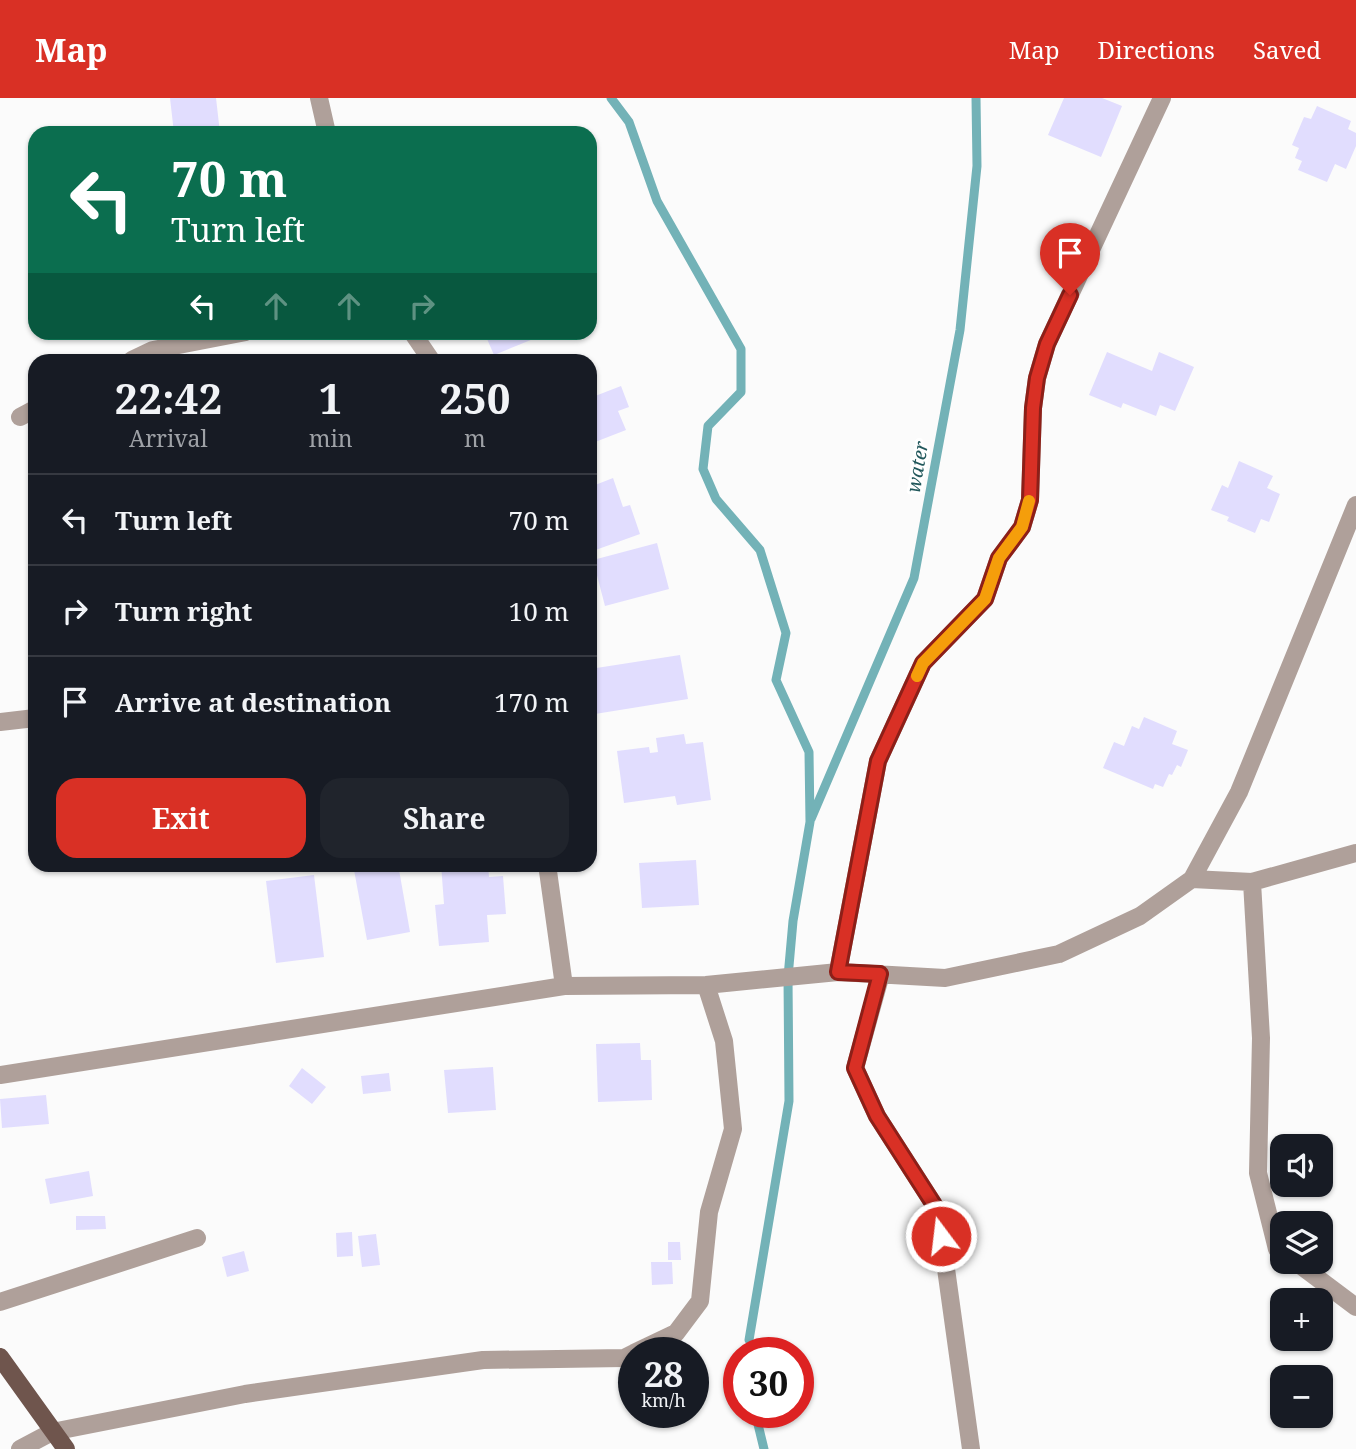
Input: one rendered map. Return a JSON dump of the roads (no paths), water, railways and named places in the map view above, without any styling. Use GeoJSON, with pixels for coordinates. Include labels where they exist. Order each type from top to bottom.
{"type":"FeatureCollection","features":[{"type":"Feature","properties":{"kind":"main road"},"geometry":{"type":"LineString","coordinates":[[0,1357],[66,1449]]}},
{"type":"Feature","properties":{"kind":"street"},"geometry":{"type":"LineString","coordinates":[[319,98],[325,126]]}},
{"type":"Feature","properties":{"kind":"street"},"geometry":{"type":"LineString","coordinates":[[838,972],[878,761],[923,663],[985,599],[999,558],[1022,527],[1030,500],[1033,408],[1037,378],[1047,344],[1161,98]]}},
{"type":"Feature","properties":{"kind":"street"},"geometry":{"type":"LineString","coordinates":[[145,354],[205,340]]}},
{"type":"Feature","properties":{"kind":"street"},"geometry":{"type":"LineString","coordinates":[[0,1075],[564,986],[706,985],[838,972],[945,978],[1059,954],[1140,916],[1192,879],[1239,792],[1356,505]]}},
{"type":"Feature","properties":{"kind":"street"},"geometry":{"type":"LineString","coordinates":[[0,722],[28,719]]}},
{"type":"Feature","properties":{"kind":"street"},"geometry":{"type":"LineString","coordinates":[[1192,879],[1252,882],[1356,853]]}},
{"type":"Feature","properties":{"kind":"street"},"geometry":{"type":"LineString","coordinates":[[548,872],[564,986]]}},
{"type":"Feature","properties":{"kind":"street"},"geometry":{"type":"LineString","coordinates":[[1252,882],[1261,1038],[1258,1173],[1270,1221]]}},
{"type":"Feature","properties":{"kind":"street"},"geometry":{"type":"LineString","coordinates":[[880,974],[855,1068],[877,1116],[938,1211],[971,1449]]}},
{"type":"Feature","properties":{"kind":"street"},"geometry":{"type":"LineString","coordinates":[[668,1337],[676,1333],[700,1301],[709,1212],[733,1129],[724,1041],[706,985]]}},
{"type":"Feature","properties":{"kind":"street"},"geometry":{"type":"LineString","coordinates":[[0,1302],[197,1238]]}},
{"type":"Feature","properties":{"kind":"street"},"geometry":{"type":"LineString","coordinates":[[1312,1274],[1356,1307]]}},
{"type":"Feature","properties":{"kind":"street"},"geometry":{"type":"LineString","coordinates":[[20,1449],[52,1432],[245,1394],[483,1360],[618,1358]]}},
{"type":"Feature","properties":{"kind":"waterway"},"geometry":{"type":"LineString","coordinates":[[611,98],[629,122],[657,201],[741,349],[741,392],[708,426],[703,469],[716,499],[760,550],[786,633],[776,680],[809,752],[810,822],[793,921],[788,977],[789,1101],[750,1337]]}},
{"type":"Feature","properties":{"kind":"waterway","name":"water"},"geometry":{"type":"LineString","coordinates":[[811,819],[914,578],[960,330],[977,166],[976,98]]}},
{"type":"Feature","properties":{"kind":"waterway"},"geometry":{"type":"LineString","coordinates":[[759,1428],[764,1449]]}}]}
